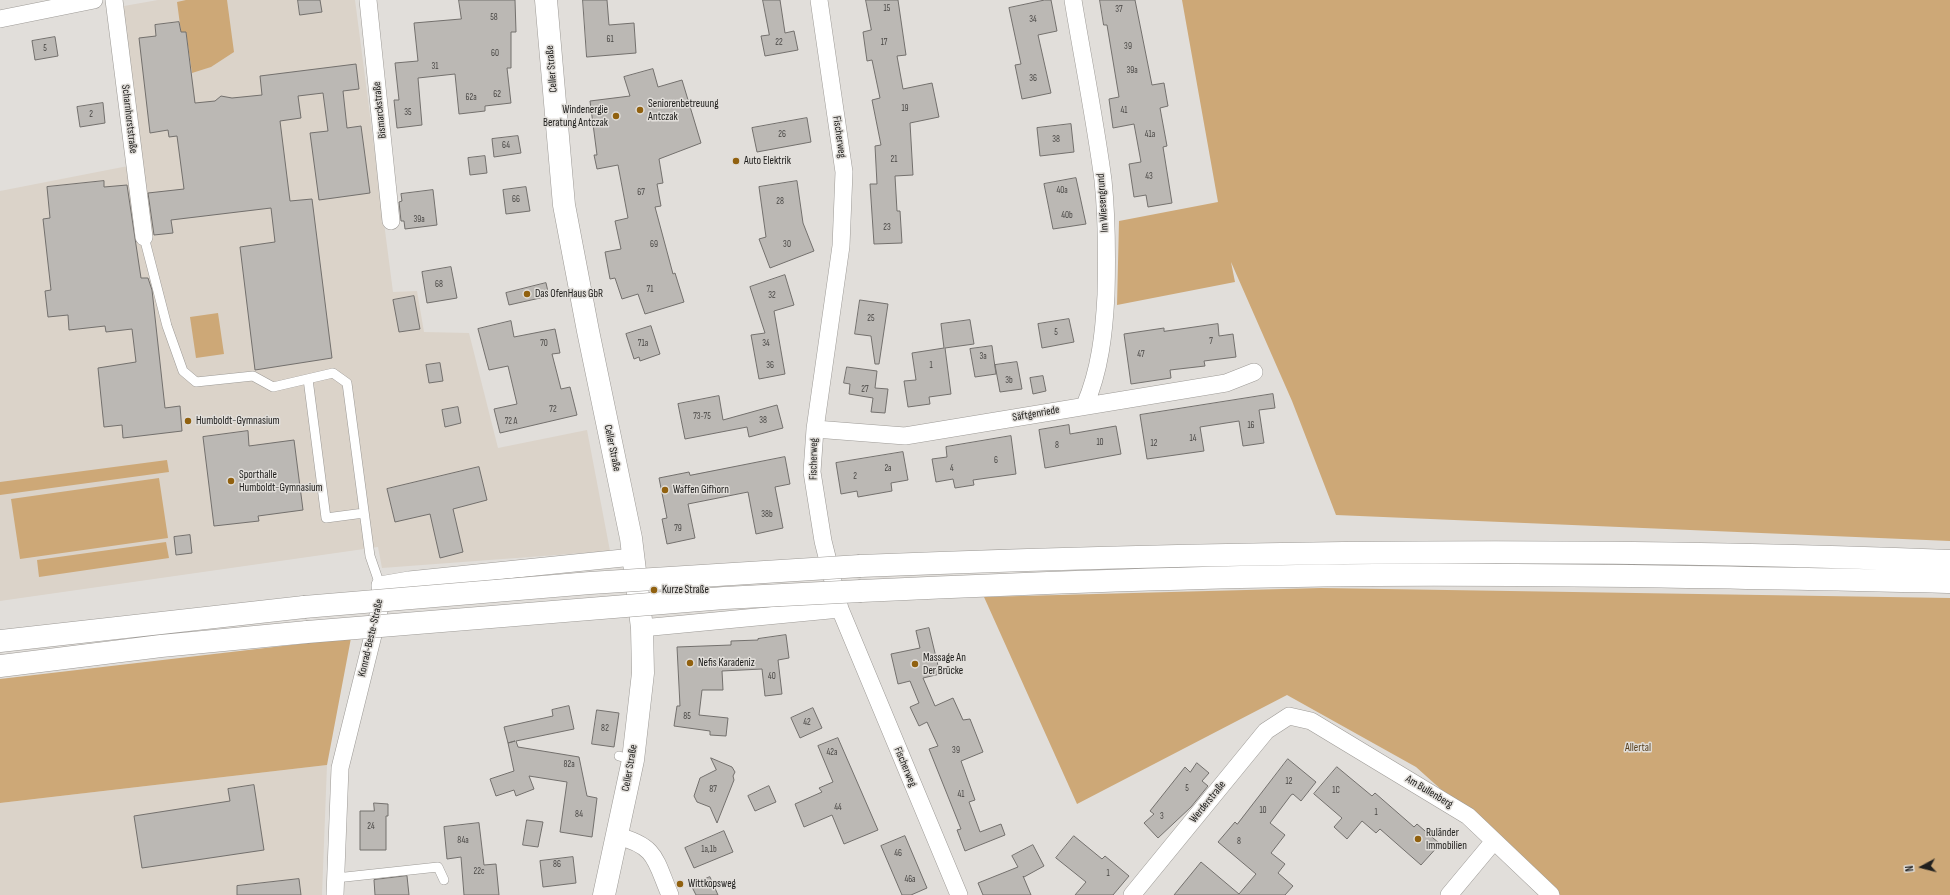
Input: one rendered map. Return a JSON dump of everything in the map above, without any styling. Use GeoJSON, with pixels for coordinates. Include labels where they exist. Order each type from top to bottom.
{"type":"FeatureCollection","features":[{"type":"Feature","properties":{"kind":"main road","name":"Celler Straße"},"geometry":{"type":"LineString","coordinates":[[546,0],[564,206],[633,557],[642,628],[643,673],[626,758],[617,836],[604,895]]}},
{"type":"Feature","properties":{"kind":"main road"},"geometry":{"type":"LineString","coordinates":[[0,641],[304,607],[605,582],[860,566],[1077,558],[1312,552],[1488,551],[1808,555],[1950,561]]}},
{"type":"Feature","properties":{"kind":"main road"},"geometry":{"type":"LineString","coordinates":[[0,666],[161,646],[307,632],[717,599],[1043,583],[1374,575],[1620,576],[1950,582]]}},
{"type":"Feature","properties":{"kind":"street"},"geometry":{"type":"LineString","coordinates":[[0,20],[94,0]]}},
{"type":"Feature","properties":{"kind":"street","name":"Scharnhorststraße"},"geometry":{"type":"LineString","coordinates":[[114,0],[144,237]]}},
{"type":"Feature","properties":{"kind":"street","name":"Bismarckstraße"},"geometry":{"type":"LineString","coordinates":[[368,0],[391,221]]}},
{"type":"Feature","properties":{"kind":"street","name":"Fischerweg"},"geometry":{"type":"LineString","coordinates":[[819,0],[844,172],[841,246],[815,429],[812,472],[823,541],[840,609],[958,895]]}},
{"type":"Feature","properties":{"kind":"street","name":"Im Wiesengrund"},"geometry":{"type":"LineString","coordinates":[[1073,0],[1103,180],[1106,215],[1104,335],[1094,385],[1085,405]]}},
{"type":"Feature","properties":{"kind":"street","name":"Säftgenriede"},"geometry":{"type":"LineString","coordinates":[[815,429],[905,436],[1085,405],[1226,384],[1254,372]]}},
{"type":"Feature","properties":{"kind":"street","name":"Konrad-Beste-Straße"},"geometry":{"type":"LineString","coordinates":[[335,887],[340,768],[381,603],[380,585],[409,580],[633,557]]}},
{"type":"Feature","properties":{"kind":"street"},"geometry":{"type":"LineString","coordinates":[[642,628],[840,609]]}},
{"type":"Feature","properties":{"kind":"street","name":"Am Bullenberg"},"geometry":{"type":"LineString","coordinates":[[1289,716],[1311,721],[1468,816],[1551,895]]}},
{"type":"Feature","properties":{"kind":"street","name":"Werderstraße"},"geometry":{"type":"LineString","coordinates":[[1132,895],[1266,731],[1289,716]]}},
{"type":"Feature","properties":{"kind":"street"},"geometry":{"type":"LineString","coordinates":[[617,836],[639,843],[653,854],[670,895]]}},
{"type":"Feature","properties":{"kind":"street"},"geometry":{"type":"LineString","coordinates":[[1449,895],[1494,842]]}},
{"type":"Feature","properties":{"kind":"lane"},"geometry":{"type":"LineString","coordinates":[[144,237],[167,326],[183,371],[196,382],[253,376],[273,387],[333,373],[347,383],[370,556],[380,585]]}},
{"type":"Feature","properties":{"kind":"lane"},"geometry":{"type":"LineString","coordinates":[[308,379],[326,518],[364,514]]}},
{"type":"Feature","properties":{"kind":"lane"},"geometry":{"type":"LineString","coordinates":[[335,887],[438,867],[444,880]]}},
{"type":"Feature","properties":{"kind":"shaded area","name":"Humboldt-Gymnasium"},"geometry":{"type":"Polygon","coordinates":[[[158,0],[355,0],[393,292],[417,291],[424,332],[469,333],[498,448],[587,430],[610,551],[382,568],[378,547],[0,601],[0,191],[128,166],[107,9],[158,0]]]}},
{"type":"Feature","properties":{"kind":"shaded area"},"geometry":{"type":"Polygon","coordinates":[[[327,765],[322,895],[0,895],[0,803],[327,765]]]}},
{"type":"Feature","properties":{"kind":"green space"},"geometry":{"type":"Polygon","coordinates":[[[186,0],[227,0],[234,52],[211,67],[192,73],[186,32],[181,32],[177,2],[186,0]]]}},
{"type":"Feature","properties":{"kind":"green space"},"geometry":{"type":"Polygon","coordinates":[[[1182,0],[1950,0],[1950,541],[1336,515],[1292,401],[1231,262],[1235,282],[1117,305],[1119,221],[1218,202],[1182,0]]]}},
{"type":"Feature","properties":{"kind":"green space"},"geometry":{"type":"Polygon","coordinates":[[[218,313],[224,354],[196,358],[190,317],[218,313]]]}},
{"type":"Feature","properties":{"kind":"green space"},"geometry":{"type":"Polygon","coordinates":[[[167,460],[169,472],[0,495],[0,482],[167,460]]]}},
{"type":"Feature","properties":{"kind":"green space"},"geometry":{"type":"Polygon","coordinates":[[[159,478],[168,538],[20,559],[11,499],[159,478]]]}},
{"type":"Feature","properties":{"kind":"green space"},"geometry":{"type":"Polygon","coordinates":[[[166,542],[169,558],[39,577],[37,560],[166,542]]]}},
{"type":"Feature","properties":{"kind":"green space","name":"Allertal"},"geometry":{"type":"Polygon","coordinates":[[[1321,588],[1950,598],[1950,895],[1559,895],[1416,767],[1287,695],[1077,804],[984,597],[1321,588]]]}},
{"type":"Feature","properties":{"kind":"green space"},"geometry":{"type":"Polygon","coordinates":[[[351,638],[327,765],[0,803],[0,679],[351,638]]]}},
{"type":"Feature","properties":{"kind":"building"},"geometry":{"type":"Polygon","coordinates":[[[298,0],[320,0],[322,12],[300,15],[298,0]]]}},
{"type":"Feature","properties":{"kind":"building"},"geometry":{"type":"Polygon","coordinates":[[[459,0],[515,0],[516,32],[511,32],[511,68],[507,68],[511,103],[485,106],[485,111],[459,114],[455,74],[418,78],[422,125],[397,128],[394,100],[399,100],[395,63],[418,61],[414,23],[461,19],[459,0]]]}},
{"type":"Feature","properties":{"kind":"building"},"geometry":{"type":"Polygon","coordinates":[[[583,0],[607,0],[609,25],[634,23],[636,53],[587,57],[583,0]]]}},
{"type":"Feature","properties":{"kind":"building"},"geometry":{"type":"Polygon","coordinates":[[[763,0],[780,0],[785,33],[794,31],[798,50],[765,56],[761,36],[769,35],[763,0]]]}},
{"type":"Feature","properties":{"kind":"building"},"geometry":{"type":"Polygon","coordinates":[[[866,0],[898,0],[906,55],[897,56],[903,89],[932,83],[939,117],[910,123],[913,175],[895,176],[897,211],[900,211],[902,243],[874,244],[870,184],[877,184],[875,146],[881,145],[872,100],[880,98],[872,60],[867,61],[863,32],[871,30],[866,0]]]}},
{"type":"Feature","properties":{"kind":"building"},"geometry":{"type":"Polygon","coordinates":[[[1051,0],[1057,31],[1038,35],[1051,93],[1022,99],[1015,65],[1021,64],[1009,8],[1051,0]]]}},
{"type":"Feature","properties":{"kind":"building"},"geometry":{"type":"Polygon","coordinates":[[[1100,0],[1135,0],[1152,85],[1164,83],[1168,106],[1160,108],[1167,146],[1163,147],[1172,203],[1148,207],[1146,195],[1134,197],[1129,164],[1141,162],[1134,124],[1113,128],[1109,99],[1119,97],[1107,25],[1104,25],[1100,0]]]}},
{"type":"Feature","properties":{"kind":"building"},"geometry":{"type":"Polygon","coordinates":[[[179,22],[181,32],[186,32],[195,103],[215,101],[221,96],[232,98],[262,95],[260,76],[356,64],[359,89],[343,91],[347,128],[361,126],[370,193],[319,200],[310,133],[328,131],[323,93],[298,96],[301,118],[280,121],[290,201],[312,199],[332,358],[255,370],[240,247],[275,242],[271,208],[171,220],[173,233],[154,235],[148,193],[184,189],[177,136],[169,137],[168,130],[150,133],[139,38],[156,36],[155,25],[179,22]]]}},
{"type":"Feature","properties":{"kind":"building"},"geometry":{"type":"Polygon","coordinates":[[[55,37],[58,56],[35,60],[32,41],[55,37]]]}},
{"type":"Feature","properties":{"kind":"building"},"geometry":{"type":"Polygon","coordinates":[[[653,69],[658,87],[682,80],[701,143],[659,159],[663,183],[657,184],[661,206],[655,207],[673,274],[675,273],[684,302],[645,314],[638,294],[622,299],[615,278],[610,279],[605,252],[621,249],[615,221],[628,218],[618,165],[597,169],[594,155],[597,155],[590,101],[630,96],[624,77],[653,69]]]}},
{"type":"Feature","properties":{"kind":"building"},"geometry":{"type":"Polygon","coordinates":[[[103,103],[105,123],[80,127],[77,107],[103,103]]]}},
{"type":"Feature","properties":{"kind":"building"},"geometry":{"type":"Polygon","coordinates":[[[807,118],[811,142],[757,152],[752,128],[807,118]]]}},
{"type":"Feature","properties":{"kind":"building"},"geometry":{"type":"Polygon","coordinates":[[[1071,124],[1074,152],[1040,156],[1037,128],[1071,124]]]}},
{"type":"Feature","properties":{"kind":"building"},"geometry":{"type":"Polygon","coordinates":[[[518,136],[521,153],[494,157],[492,139],[518,136]]]}},
{"type":"Feature","properties":{"kind":"building"},"geometry":{"type":"Polygon","coordinates":[[[485,156],[487,173],[470,175],[468,158],[485,156]]]}},
{"type":"Feature","properties":{"kind":"building"},"geometry":{"type":"Polygon","coordinates":[[[1076,178],[1086,224],[1053,229],[1044,184],[1076,178]]]}},
{"type":"Feature","properties":{"kind":"building"},"geometry":{"type":"Polygon","coordinates":[[[104,181],[104,187],[127,185],[141,278],[148,278],[152,290],[165,408],[180,406],[182,431],[123,438],[122,425],[104,427],[98,368],[136,362],[132,329],[106,332],[105,326],[69,330],[68,315],[48,317],[45,291],[51,290],[43,219],[50,218],[47,187],[104,181]]]}},
{"type":"Feature","properties":{"kind":"building"},"geometry":{"type":"Polygon","coordinates":[[[797,181],[803,223],[814,251],[770,268],[759,239],[766,237],[759,187],[797,181]]]}},
{"type":"Feature","properties":{"kind":"building"},"geometry":{"type":"Polygon","coordinates":[[[526,187],[530,211],[506,214],[503,190],[526,187]]]}},
{"type":"Feature","properties":{"kind":"building"},"geometry":{"type":"Polygon","coordinates":[[[433,190],[437,225],[405,229],[404,221],[401,221],[399,202],[402,201],[401,194],[433,190]]]}},
{"type":"Feature","properties":{"kind":"building"},"geometry":{"type":"Polygon","coordinates":[[[451,267],[457,298],[427,303],[422,272],[451,267]]]}},
{"type":"Feature","properties":{"kind":"building"},"geometry":{"type":"Polygon","coordinates":[[[785,275],[794,305],[774,311],[785,374],[759,379],[751,335],[765,333],[750,287],[785,275]]]}},
{"type":"Feature","properties":{"kind":"building","name":"Das OfenHaus GbR"},"geometry":{"type":"Polygon","coordinates":[[[546,283],[549,296],[509,305],[506,293],[546,283]]]}},
{"type":"Feature","properties":{"kind":"building"},"geometry":{"type":"Polygon","coordinates":[[[414,296],[420,329],[399,332],[393,300],[414,296]]]}},
{"type":"Feature","properties":{"kind":"building"},"geometry":{"type":"Polygon","coordinates":[[[860,300],[888,304],[879,364],[875,364],[871,336],[855,334],[860,300]]]}},
{"type":"Feature","properties":{"kind":"building"},"geometry":{"type":"Polygon","coordinates":[[[1069,319],[1074,342],[1042,348],[1038,324],[1069,319]]]}},
{"type":"Feature","properties":{"kind":"building"},"geometry":{"type":"Polygon","coordinates":[[[970,320],[974,344],[945,348],[951,394],[929,397],[930,404],[908,407],[904,381],[916,380],[912,353],[944,348],[941,324],[970,320]]]}},
{"type":"Feature","properties":{"kind":"building"},"geometry":{"type":"Polygon","coordinates":[[[511,321],[514,337],[555,329],[560,353],[552,354],[561,389],[570,387],[577,415],[500,433],[494,409],[517,404],[508,366],[489,370],[478,329],[511,321]]]}},
{"type":"Feature","properties":{"kind":"building"},"geometry":{"type":"Polygon","coordinates":[[[1218,324],[1219,336],[1233,334],[1236,357],[1204,361],[1205,366],[1170,370],[1171,378],[1131,384],[1124,334],[1164,328],[1164,331],[1218,324]]]}},
{"type":"Feature","properties":{"kind":"building"},"geometry":{"type":"Polygon","coordinates":[[[651,326],[660,354],[640,361],[639,357],[634,359],[626,334],[651,326]]]}},
{"type":"Feature","properties":{"kind":"building"},"geometry":{"type":"Polygon","coordinates":[[[992,346],[996,374],[975,377],[970,349],[992,346]]]}},
{"type":"Feature","properties":{"kind":"building"},"geometry":{"type":"Polygon","coordinates":[[[1017,362],[1022,389],[1000,392],[995,365],[1017,362]]]}},
{"type":"Feature","properties":{"kind":"building"},"geometry":{"type":"Polygon","coordinates":[[[440,363],[443,381],[429,383],[426,365],[440,363]]]}},
{"type":"Feature","properties":{"kind":"building"},"geometry":{"type":"Polygon","coordinates":[[[847,367],[877,371],[875,388],[888,389],[885,413],[871,412],[873,398],[849,394],[850,384],[844,383],[847,367]]]}},
{"type":"Feature","properties":{"kind":"building"},"geometry":{"type":"Polygon","coordinates":[[[1043,376],[1046,391],[1033,394],[1030,378],[1043,376]]]}},
{"type":"Feature","properties":{"kind":"building"},"geometry":{"type":"Polygon","coordinates":[[[1273,394],[1275,408],[1259,410],[1264,443],[1243,446],[1239,421],[1200,427],[1204,451],[1147,459],[1140,415],[1273,394]]]}},
{"type":"Feature","properties":{"kind":"building"},"geometry":{"type":"Polygon","coordinates":[[[719,396],[723,420],[777,405],[783,428],[749,437],[747,427],[685,439],[678,404],[719,396]]]}},
{"type":"Feature","properties":{"kind":"building"},"geometry":{"type":"Polygon","coordinates":[[[458,407],[461,423],[445,427],[442,410],[458,407]]]}},
{"type":"Feature","properties":{"kind":"building"},"geometry":{"type":"Polygon","coordinates":[[[1069,425],[1070,434],[1116,426],[1121,454],[1045,468],[1039,430],[1069,425]]]}},
{"type":"Feature","properties":{"kind":"building"},"geometry":{"type":"Polygon","coordinates":[[[248,431],[249,446],[294,440],[303,510],[258,516],[259,521],[214,526],[203,437],[248,431]]]}},
{"type":"Feature","properties":{"kind":"building"},"geometry":{"type":"Polygon","coordinates":[[[1011,436],[1016,474],[973,480],[974,485],[955,488],[953,479],[936,482],[932,459],[947,457],[946,447],[1011,436]]]}},
{"type":"Feature","properties":{"kind":"building"},"geometry":{"type":"Polygon","coordinates":[[[903,452],[908,480],[891,483],[892,491],[858,497],[857,491],[841,494],[836,463],[903,452]]]}},
{"type":"Feature","properties":{"kind":"building"},"geometry":{"type":"Polygon","coordinates":[[[785,457],[790,484],[775,487],[783,528],[756,534],[748,492],[688,504],[695,538],[667,544],[662,519],[667,518],[659,478],[689,472],[690,475],[785,457]]]}},
{"type":"Feature","properties":{"kind":"building"},"geometry":{"type":"Polygon","coordinates":[[[479,467],[487,500],[453,509],[463,552],[440,558],[430,514],[395,522],[387,489],[479,467]]]}},
{"type":"Feature","properties":{"kind":"building"},"geometry":{"type":"Polygon","coordinates":[[[190,535],[192,553],[176,555],[174,537],[190,535]]]}},
{"type":"Feature","properties":{"kind":"building"},"geometry":{"type":"Polygon","coordinates":[[[929,628],[940,674],[923,678],[935,706],[953,698],[963,720],[970,719],[983,752],[961,761],[975,800],[969,802],[980,832],[1001,824],[1005,835],[965,851],[957,830],[961,829],[929,749],[938,746],[927,722],[919,726],[910,707],[919,703],[910,681],[898,684],[891,654],[920,648],[916,631],[929,628]]]}},
{"type":"Feature","properties":{"kind":"building"},"geometry":{"type":"Polygon","coordinates":[[[786,635],[789,658],[778,660],[782,694],[765,696],[762,669],[722,671],[723,690],[702,690],[699,715],[728,718],[726,736],[710,735],[710,731],[674,726],[677,706],[680,706],[677,647],[731,645],[731,641],[758,640],[786,635]]]}},
{"type":"Feature","properties":{"kind":"building"},"geometry":{"type":"Polygon","coordinates":[[[569,706],[574,729],[516,741],[518,747],[579,757],[587,796],[597,798],[592,837],[560,832],[567,782],[529,776],[534,789],[516,796],[514,790],[496,796],[490,779],[514,771],[504,727],[553,716],[552,710],[569,706]]]}},
{"type":"Feature","properties":{"kind":"building"},"geometry":{"type":"Polygon","coordinates":[[[813,708],[822,728],[800,738],[791,718],[813,708]]]}},
{"type":"Feature","properties":{"kind":"building"},"geometry":{"type":"Polygon","coordinates":[[[597,710],[619,713],[614,747],[592,744],[597,710]]]}},
{"type":"Feature","properties":{"kind":"building"},"geometry":{"type":"Polygon","coordinates":[[[838,738],[878,830],[844,844],[832,815],[804,827],[795,804],[822,792],[819,788],[833,782],[818,746],[838,738]]]}},
{"type":"Feature","properties":{"kind":"building"},"geometry":{"type":"Polygon","coordinates":[[[711,758],[732,767],[735,772],[733,776],[734,780],[717,823],[710,807],[697,802],[694,796],[700,778],[716,770],[711,758]]]}},
{"type":"Feature","properties":{"kind":"building"},"geometry":{"type":"Polygon","coordinates":[[[1288,759],[1316,782],[1301,801],[1293,794],[1291,795],[1270,823],[1285,835],[1271,853],[1285,864],[1278,873],[1293,886],[1285,895],[1174,895],[1201,862],[1239,894],[1256,874],[1218,842],[1235,822],[1237,824],[1288,759]]]}},
{"type":"Feature","properties":{"kind":"building"},"geometry":{"type":"Polygon","coordinates":[[[1197,763],[1209,773],[1202,781],[1208,786],[1191,807],[1158,838],[1144,823],[1154,814],[1150,811],[1185,767],[1190,772],[1197,763]]]}},
{"type":"Feature","properties":{"kind":"building"},"geometry":{"type":"Polygon","coordinates":[[[1337,767],[1372,796],[1375,793],[1414,827],[1417,824],[1440,844],[1421,865],[1380,829],[1376,833],[1362,821],[1347,839],[1334,827],[1342,818],[1314,794],[1337,767]]]}},
{"type":"Feature","properties":{"kind":"building"},"geometry":{"type":"Polygon","coordinates":[[[254,785],[264,850],[142,868],[134,816],[230,801],[228,789],[254,785]]]}},
{"type":"Feature","properties":{"kind":"building"},"geometry":{"type":"Polygon","coordinates":[[[769,786],[776,802],[755,811],[748,796],[769,786]]]}},
{"type":"Feature","properties":{"kind":"building"},"geometry":{"type":"Polygon","coordinates":[[[374,803],[388,804],[388,816],[386,816],[386,850],[360,850],[360,811],[374,811],[374,803]]]}},
{"type":"Feature","properties":{"kind":"building"},"geometry":{"type":"Polygon","coordinates":[[[527,820],[543,822],[538,847],[523,845],[527,820]]]}},
{"type":"Feature","properties":{"kind":"building"},"geometry":{"type":"Polygon","coordinates":[[[479,823],[484,865],[496,864],[499,895],[464,895],[461,857],[447,859],[444,827],[479,823]]]}},
{"type":"Feature","properties":{"kind":"building"},"geometry":{"type":"Polygon","coordinates":[[[724,831],[733,852],[694,868],[685,848],[724,831]]]}},
{"type":"Feature","properties":{"kind":"building"},"geometry":{"type":"Polygon","coordinates":[[[905,836],[927,888],[911,895],[902,895],[881,846],[905,836]]]}},
{"type":"Feature","properties":{"kind":"building"},"geometry":{"type":"Polygon","coordinates":[[[1074,836],[1102,859],[1105,856],[1129,876],[1113,895],[1075,895],[1086,882],[1056,858],[1074,836]]]}},
{"type":"Feature","properties":{"kind":"building"},"geometry":{"type":"Polygon","coordinates":[[[1033,845],[1044,866],[1024,877],[1023,876],[1031,895],[983,895],[978,883],[1018,867],[1012,856],[1033,845]]]}},
{"type":"Feature","properties":{"kind":"building"},"geometry":{"type":"Polygon","coordinates":[[[573,857],[576,883],[543,887],[540,861],[573,857]]]}},
{"type":"Feature","properties":{"kind":"building"},"geometry":{"type":"Polygon","coordinates":[[[407,876],[409,895],[375,895],[374,880],[407,876]]]}},
{"type":"Feature","properties":{"kind":"building"},"geometry":{"type":"Polygon","coordinates":[[[710,877],[718,895],[696,895],[691,885],[710,877]]]}},
{"type":"Feature","properties":{"kind":"building"},"geometry":{"type":"Polygon","coordinates":[[[299,879],[301,895],[237,895],[237,886],[299,879]]]}},
{"type":"Feature","properties":{"kind":"place","name":"Seniorenbetreuung Antczak"},"geometry":{"type":"Point","coordinates":[640,110]}},
{"type":"Feature","properties":{"kind":"place","name":"Windenergie Beratung Antczak"},"geometry":{"type":"Point","coordinates":[616,116]}},
{"type":"Feature","properties":{"kind":"place","name":"Auto Elektrik"},"geometry":{"type":"Point","coordinates":[736,161]}},
{"type":"Feature","properties":{"kind":"place","name":"Das OfenHaus GbR"},"geometry":{"type":"Point","coordinates":[527,294]}},
{"type":"Feature","properties":{"kind":"place","name":"Humboldt-Gymnasium"},"geometry":{"type":"Point","coordinates":[188,421]}},
{"type":"Feature","properties":{"kind":"place","name":"Sporthalle Humboldt-Gymnasium"},"geometry":{"type":"Point","coordinates":[231,481]}},
{"type":"Feature","properties":{"kind":"place","name":"Waffen Gifhorn"},"geometry":{"type":"Point","coordinates":[665,490]}},
{"type":"Feature","properties":{"kind":"place","name":"Kurze Straße"},"geometry":{"type":"Point","coordinates":[654,590]}},
{"type":"Feature","properties":{"kind":"place","name":"Nefis Karadeniz"},"geometry":{"type":"Point","coordinates":[690,663]}},
{"type":"Feature","properties":{"kind":"place","name":"Massage An Der Brücke"},"geometry":{"type":"Point","coordinates":[915,664]}},
{"type":"Feature","properties":{"kind":"place","name":"Ruländer Immobilien"},"geometry":{"type":"Point","coordinates":[1418,839]}},
{"type":"Feature","properties":{"kind":"place","name":"Wittkopsweg"},"geometry":{"type":"Point","coordinates":[680,884]}}]}
